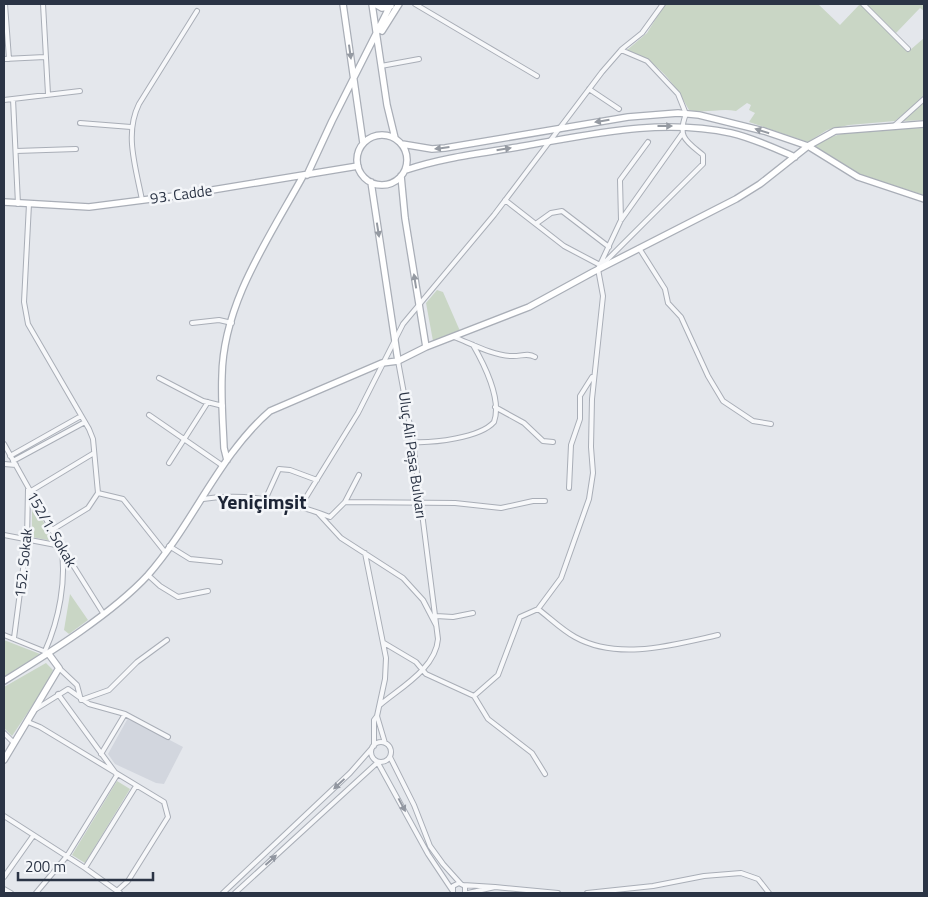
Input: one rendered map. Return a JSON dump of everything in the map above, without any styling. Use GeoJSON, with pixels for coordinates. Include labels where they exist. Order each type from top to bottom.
{"type":"FeatureCollection","features":[{"type":"Feature","properties":{"kind":"street"},"geometry":{"type":"LineString","coordinates":[[4,4],[9,59]]}},
{"type":"Feature","properties":{"kind":"street"},"geometry":{"type":"LineString","coordinates":[[43,4],[48,94]]}},
{"type":"Feature","properties":{"kind":"street"},"geometry":{"type":"LineString","coordinates":[[343,4],[364,143]]}},
{"type":"Feature","properties":{"kind":"street"},"geometry":{"type":"LineString","coordinates":[[373,4],[382,8],[391,5]]}},
{"type":"Feature","properties":{"kind":"street"},"geometry":{"type":"LineString","coordinates":[[373,4],[378,31],[381,66],[396,138]]}},
{"type":"Feature","properties":{"kind":"street"},"geometry":{"type":"LineString","coordinates":[[378,42],[384,28],[399,4]]}},
{"type":"Feature","properties":{"kind":"street"},"geometry":{"type":"LineString","coordinates":[[415,4],[536,76]]}},
{"type":"Feature","properties":{"kind":"street"},"geometry":{"type":"LineString","coordinates":[[300,508],[358,413],[394,338],[505,200],[589,89],[621,50],[642,33],[663,4]]}},
{"type":"Feature","properties":{"kind":"street"},"geometry":{"type":"LineString","coordinates":[[863,4],[908,49]]}},
{"type":"Feature","properties":{"kind":"street"},"geometry":{"type":"LineString","coordinates":[[226,460],[222,375],[232,323],[251,270],[305,175],[391,5]]}},
{"type":"Feature","properties":{"kind":"street"},"geometry":{"type":"LineString","coordinates":[[142,200],[131,127],[139,104],[197,11]]}},
{"type":"Feature","properties":{"kind":"street"},"geometry":{"type":"LineString","coordinates":[[599,267],[703,164],[703,155],[682,134],[681,126],[686,114],[678,94],[647,61],[621,50]]}},
{"type":"Feature","properties":{"kind":"street"},"geometry":{"type":"LineString","coordinates":[[4,59],[46,57]]}},
{"type":"Feature","properties":{"kind":"street"},"geometry":{"type":"LineString","coordinates":[[381,66],[419,59]]}},
{"type":"Feature","properties":{"kind":"street"},"geometry":{"type":"LineString","coordinates":[[589,89],[619,109]]}},
{"type":"Feature","properties":{"kind":"street"},"geometry":{"type":"LineString","coordinates":[[4,100],[80,91]]}},
{"type":"Feature","properties":{"kind":"street"},"geometry":{"type":"LineString","coordinates":[[13,99],[18,204]]}},
{"type":"Feature","properties":{"kind":"street"},"geometry":{"type":"LineString","coordinates":[[894,126],[924,99]]}},
{"type":"Feature","properties":{"kind":"street"},"geometry":{"type":"LineString","coordinates":[[402,144],[432,149],[445,148],[628,117],[686,114],[730,121],[808,146],[858,177],[924,199]]}},
{"type":"Feature","properties":{"kind":"street"},"geometry":{"type":"LineString","coordinates":[[80,123],[131,127]]}},
{"type":"Feature","properties":{"kind":"street"},"geometry":{"type":"LineString","coordinates":[[4,681],[102,613],[148,575],[203,499],[226,460],[249,434],[255,424],[270,410],[382,363],[398,361],[426,347],[529,307],[599,267],[736,199],[808,146],[835,131],[924,124]]}},
{"type":"Feature","properties":{"kind":"street"},"geometry":{"type":"LineString","coordinates":[[370,182],[387,184],[401,176],[406,170],[431,162],[639,127],[681,126],[733,134],[795,157]]}},
{"type":"Feature","properties":{"kind":"street"},"geometry":{"type":"LineString","coordinates":[[358,166],[358,154],[364,143],[370,138],[381,134],[396,138],[402,144],[407,154],[406,170]]}},
{"type":"Feature","properties":{"kind":"street"},"geometry":{"type":"LineString","coordinates":[[474,696],[498,675],[520,617],[538,608],[560,578],[589,500],[593,473],[591,448],[594,375],[601,329],[603,296],[599,267],[621,220],[682,134]]}},
{"type":"Feature","properties":{"kind":"street"},"geometry":{"type":"LineString","coordinates":[[621,220],[620,180],[648,142]]}},
{"type":"Feature","properties":{"kind":"street"},"geometry":{"type":"LineString","coordinates":[[16,151],[76,149]]}},
{"type":"Feature","properties":{"kind":"street","name":"93. Cadde"},"geometry":{"type":"LineString","coordinates":[[4,202],[89,207],[358,166]]}},
{"type":"Feature","properties":{"kind":"street","name":"Uluç Ali Paşa Bulvarı"},"geometry":{"type":"LineString","coordinates":[[358,166],[361,174],[370,182],[412,442],[437,626],[436,651],[422,670],[380,705]]}},
{"type":"Feature","properties":{"kind":"street"},"geometry":{"type":"LineString","coordinates":[[401,176],[405,218],[426,347]]}},
{"type":"Feature","properties":{"kind":"street"},"geometry":{"type":"LineString","coordinates":[[505,200],[564,246],[599,267]]}},
{"type":"Feature","properties":{"kind":"street"},"geometry":{"type":"LineString","coordinates":[[29,204],[25,310],[33,335],[82,416],[93,439],[98,493],[88,508],[52,530]]}},
{"type":"Feature","properties":{"kind":"street"},"geometry":{"type":"LineString","coordinates":[[536,223],[551,213],[562,211],[609,247]]}},
{"type":"Feature","properties":{"kind":"street"},"geometry":{"type":"LineString","coordinates":[[640,248],[665,289],[668,303],[681,317],[708,376],[722,401],[753,420],[771,424]]}},
{"type":"Feature","properties":{"kind":"street"},"geometry":{"type":"LineString","coordinates":[[192,322],[219,320],[232,323]]}},
{"type":"Feature","properties":{"kind":"street"},"geometry":{"type":"LineString","coordinates":[[453,336],[473,345],[512,356],[529,354],[535,357]]}},
{"type":"Feature","properties":{"kind":"street"},"geometry":{"type":"LineString","coordinates":[[412,442],[443,441],[473,434],[494,422],[495,407],[491,380],[473,345]]}},
{"type":"Feature","properties":{"kind":"street"},"geometry":{"type":"LineString","coordinates":[[568,488],[571,445],[580,419],[580,396],[594,375]]}},
{"type":"Feature","properties":{"kind":"street"},"geometry":{"type":"LineString","coordinates":[[159,378],[208,402],[223,406]]}},
{"type":"Feature","properties":{"kind":"street"},"geometry":{"type":"LineString","coordinates":[[169,463],[208,402]]}},
{"type":"Feature","properties":{"kind":"street"},"geometry":{"type":"LineString","coordinates":[[495,407],[524,423],[543,441],[553,442]]}},
{"type":"Feature","properties":{"kind":"street"},"geometry":{"type":"LineString","coordinates":[[149,415],[223,466]]}},
{"type":"Feature","properties":{"kind":"street"},"geometry":{"type":"LineString","coordinates":[[10,456],[82,416]]}},
{"type":"Feature","properties":{"kind":"street"},"geometry":{"type":"LineString","coordinates":[[4,464],[14,463],[85,422]]}},
{"type":"Feature","properties":{"kind":"street","name":"152/1. Sokak"},"geometry":{"type":"LineString","coordinates":[[4,444],[61,546],[102,613]]}},
{"type":"Feature","properties":{"kind":"street"},"geometry":{"type":"LineString","coordinates":[[30,489],[94,453]]}},
{"type":"Feature","properties":{"kind":"street"},"geometry":{"type":"LineString","coordinates":[[265,500],[279,469],[290,470],[317,480]]}},
{"type":"Feature","properties":{"kind":"street"},"geometry":{"type":"LineString","coordinates":[[203,499],[265,500],[330,517],[344,502],[359,475]]}},
{"type":"Feature","properties":{"kind":"street","name":"152. Sokak"},"geometry":{"type":"LineString","coordinates":[[14,638],[27,539],[30,489]]}},
{"type":"Feature","properties":{"kind":"street"},"geometry":{"type":"LineString","coordinates":[[98,493],[123,499],[167,549],[190,559],[220,562]]}},
{"type":"Feature","properties":{"kind":"street"},"geometry":{"type":"LineString","coordinates":[[344,502],[455,503],[501,508],[533,501],[545,501]]}},
{"type":"Feature","properties":{"kind":"street"},"geometry":{"type":"LineString","coordinates":[[316,512],[340,538],[412,586],[437,626]]}},
{"type":"Feature","properties":{"kind":"street"},"geometry":{"type":"LineString","coordinates":[[4,535],[61,546],[64,566],[61,589],[47,652]]}},
{"type":"Feature","properties":{"kind":"street"},"geometry":{"type":"LineString","coordinates":[[365,554],[384,643],[385,679],[380,705],[374,720],[372,757],[378,762],[428,854],[453,892]]}},
{"type":"Feature","properties":{"kind":"street"},"geometry":{"type":"LineString","coordinates":[[148,575],[160,586],[178,597],[208,591]]}},
{"type":"Feature","properties":{"kind":"street"},"geometry":{"type":"LineString","coordinates":[[538,608],[576,638],[617,650],[643,649],[718,635]]}},
{"type":"Feature","properties":{"kind":"street"},"geometry":{"type":"LineString","coordinates":[[436,616],[453,617],[473,613]]}},
{"type":"Feature","properties":{"kind":"street"},"geometry":{"type":"LineString","coordinates":[[4,635],[47,652],[59,668],[77,685],[81,700]]}},
{"type":"Feature","properties":{"kind":"street"},"geometry":{"type":"LineString","coordinates":[[81,700],[109,690],[137,662],[167,640]]}},
{"type":"Feature","properties":{"kind":"street"},"geometry":{"type":"LineString","coordinates":[[384,643],[401,651],[439,682],[459,687],[474,696],[488,719],[532,754],[545,774]]}},
{"type":"Feature","properties":{"kind":"street"},"geometry":{"type":"LineString","coordinates":[[4,760],[59,668]]}},
{"type":"Feature","properties":{"kind":"street"},"geometry":{"type":"LineString","coordinates":[[36,709],[68,689],[81,700],[125,714],[168,737]]}},
{"type":"Feature","properties":{"kind":"street"},"geometry":{"type":"LineString","coordinates":[[58,694],[117,775]]}},
{"type":"Feature","properties":{"kind":"street"},"geometry":{"type":"LineString","coordinates":[[101,754],[125,714]]}},
{"type":"Feature","properties":{"kind":"street"},"geometry":{"type":"LineString","coordinates":[[377,716],[386,743],[391,750],[390,757],[430,846],[443,864],[462,884],[467,893],[495,887]]}},
{"type":"Feature","properties":{"kind":"street"},"geometry":{"type":"LineString","coordinates":[[4,816],[119,892],[168,818],[164,802],[40,727],[28,722]]}},
{"type":"Feature","properties":{"kind":"street"},"geometry":{"type":"LineString","coordinates":[[4,733],[14,743]]}},
{"type":"Feature","properties":{"kind":"street"},"geometry":{"type":"LineString","coordinates":[[223,893],[350,773],[373,747],[379,742],[386,743]]}},
{"type":"Feature","properties":{"kind":"street"},"geometry":{"type":"LineString","coordinates":[[235,893],[378,762],[386,761],[390,757]]}},
{"type":"Feature","properties":{"kind":"street"},"geometry":{"type":"LineString","coordinates":[[36,893],[67,856],[117,775]]}},
{"type":"Feature","properties":{"kind":"street"},"geometry":{"type":"LineString","coordinates":[[85,868],[136,786]]}},
{"type":"Feature","properties":{"kind":"street"},"geometry":{"type":"LineString","coordinates":[[4,877],[33,836]]}},
{"type":"Feature","properties":{"kind":"street"},"geometry":{"type":"LineString","coordinates":[[587,893],[652,886],[704,876],[740,873],[758,879],[770,893]]}},
{"type":"Feature","properties":{"kind":"street"},"geometry":{"type":"LineString","coordinates":[[453,892],[455,885],[462,884],[558,893]]}},
{"type":"Feature","properties":{"kind":"street"},"geometry":{"type":"LineString","coordinates":[[4,889],[9,893]]}},
{"type":"Feature","properties":{"kind":"shaded area"},"geometry":{"type":"Polygon","coordinates":[[[128,718],[183,747],[164,784],[156,783],[115,764],[108,754],[128,718]]]}},
{"type":"Feature","properties":{"kind":"green space"},"geometry":{"type":"Polygon","coordinates":[[[665,4],[818,4],[840,25],[860,4],[909,51],[924,38],[924,97],[895,121],[849,125],[827,130],[808,142],[749,122],[755,113],[749,110],[751,105],[747,103],[736,111],[689,110],[681,95],[665,75],[652,63],[627,50],[647,33],[665,4]]]}},
{"type":"Feature","properties":{"kind":"green space"},"geometry":{"type":"Polygon","coordinates":[[[866,4],[924,4],[924,11],[920,8],[896,33],[866,4]]]}},
{"type":"Feature","properties":{"kind":"green space"},"geometry":{"type":"Polygon","coordinates":[[[924,101],[924,120],[903,121],[903,119],[924,101]]]}},
{"type":"Feature","properties":{"kind":"green space"},"geometry":{"type":"Polygon","coordinates":[[[924,128],[924,195],[858,174],[814,147],[825,140],[852,132],[924,128]]]}},
{"type":"Feature","properties":{"kind":"green space"},"geometry":{"type":"Polygon","coordinates":[[[437,290],[443,292],[460,331],[433,341],[426,303],[437,290]]]}},
{"type":"Feature","properties":{"kind":"green space"},"geometry":{"type":"Polygon","coordinates":[[[34,504],[52,541],[32,537],[32,505],[34,504]]]}},
{"type":"Feature","properties":{"kind":"green space"},"geometry":{"type":"Polygon","coordinates":[[[70,594],[88,620],[69,634],[64,630],[70,594]]]}},
{"type":"Feature","properties":{"kind":"green space"},"geometry":{"type":"Polygon","coordinates":[[[4,640],[40,654],[4,677],[4,640]]]}},
{"type":"Feature","properties":{"kind":"green space"},"geometry":{"type":"Polygon","coordinates":[[[46,663],[53,670],[46,685],[12,736],[4,728],[4,687],[46,663]]]}},
{"type":"Feature","properties":{"kind":"green space"},"geometry":{"type":"Polygon","coordinates":[[[117,781],[130,789],[85,863],[72,855],[117,781]]]}},
{"type":"Feature","properties":{"kind":"district","name":"Yeniçimşit"},"geometry":{"type":"Point","coordinates":[262,501]}}]}
